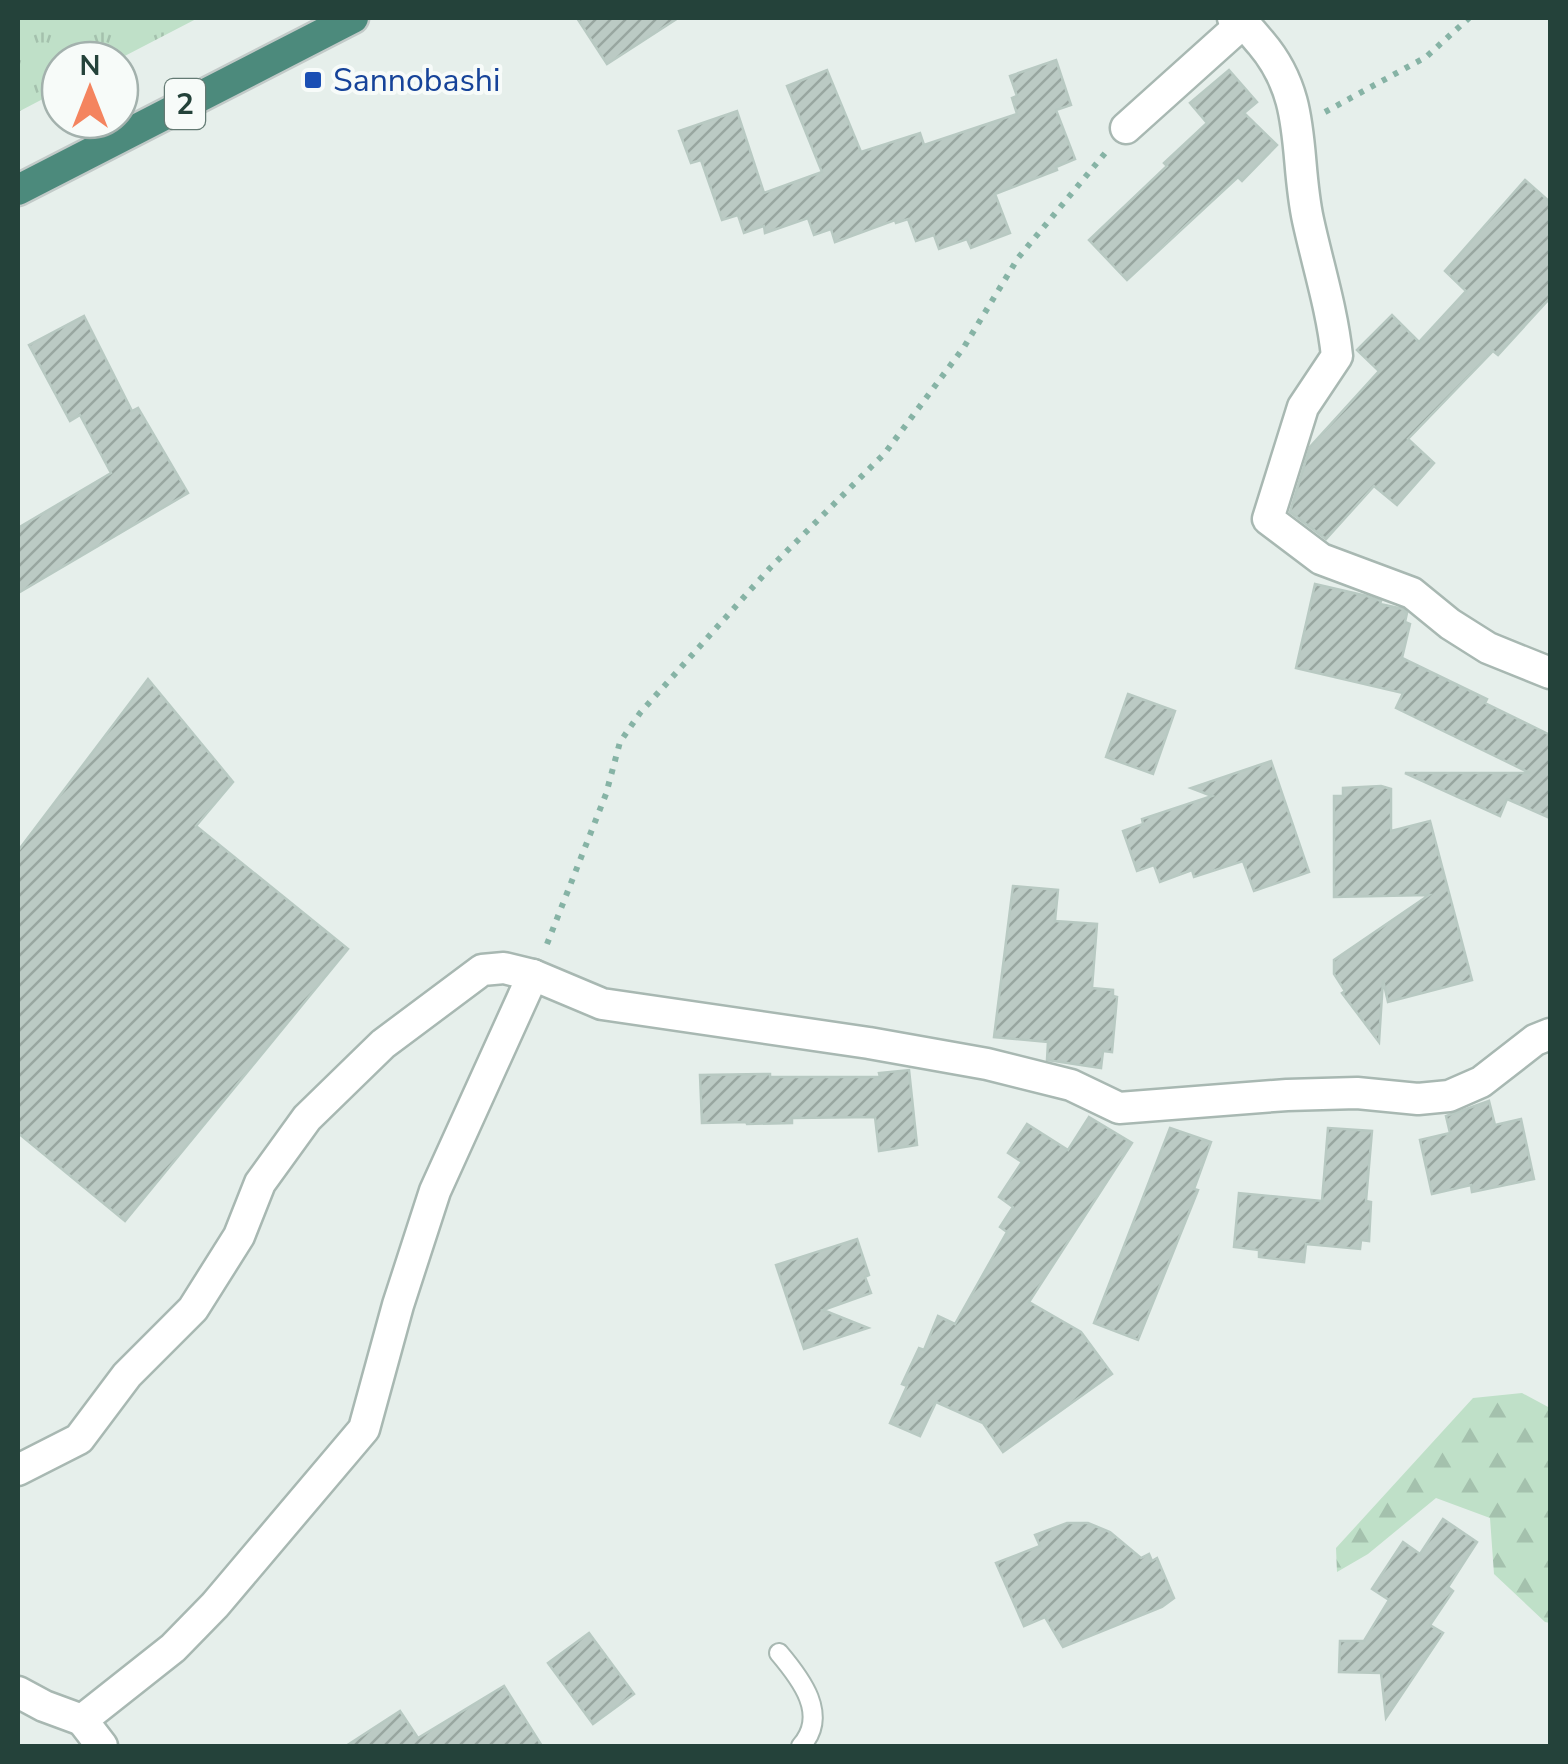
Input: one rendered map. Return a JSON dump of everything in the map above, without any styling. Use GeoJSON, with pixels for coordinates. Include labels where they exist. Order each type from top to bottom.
{"type":"FeatureCollection","features":[{"type":"Feature","properties":{"kind":"highway","name":"2"},"geometry":{"type":"LineString","coordinates":[[18,190],[353,18]]}},
{"type":"Feature","properties":{"kind":"street"},"geometry":{"type":"LineString","coordinates":[[1126,128],[1238,20],[1285,77],[1295,106],[1308,217],[1333,314],[1337,356],[1303,406],[1268,519],[1320,559],[1412,592],[1450,624],[1488,648],[1550,673]]}},
{"type":"Feature","properties":{"kind":"street"},"geometry":{"type":"LineString","coordinates":[[18,1470],[79,1439],[127,1376],[193,1309],[238,1236],[260,1183],[307,1118],[383,1044],[482,970],[504,968],[533,976],[602,1004],[988,1064],[1071,1085],[1119,1108],[1287,1094],[1356,1092],[1418,1099],[1450,1096],[1481,1082],[1535,1040],[1550,1034]]}},
{"type":"Feature","properties":{"kind":"street"},"geometry":{"type":"LineString","coordinates":[[82,1720],[173,1648],[364,1429],[435,1191],[533,976]]}},
{"type":"Feature","properties":{"kind":"street"},"geometry":{"type":"LineString","coordinates":[[18,1692],[82,1720],[102,1746]]}},
{"type":"Feature","properties":{"kind":"lane"},"geometry":{"type":"LineString","coordinates":[[779,1653],[800,1678],[813,1704],[810,1737],[801,1746]]}},
{"type":"Feature","properties":{"kind":"path"},"geometry":{"type":"LineString","coordinates":[[1297,126],[1426,58],[1468,18]]}},
{"type":"Feature","properties":{"kind":"path"},"geometry":{"type":"LineString","coordinates":[[533,976],[569,894],[606,794],[620,742],[640,713],[770,568],[885,453],[964,347],[1018,258],[1126,128]]}},
{"type":"Feature","properties":{"kind":"green space"},"geometry":{"type":"Polygon","coordinates":[[[18,18],[198,18],[140,48],[140,40],[40,40],[40,100],[18,112],[18,18]]]}},
{"type":"Feature","properties":{"kind":"green space"},"geometry":{"type":"Polygon","coordinates":[[[1522,1393],[1550,1408],[1550,1623],[1494,1574],[1490,1518],[1436,1498],[1368,1554],[1337,1572],[1336,1548],[1473,1398],[1522,1393]]]}},
{"type":"Feature","properties":{"kind":"building"},"geometry":{"type":"Polygon","coordinates":[[[577,18],[678,18],[607,64],[577,18]]]}},
{"type":"Feature","properties":{"kind":"building"},"geometry":{"type":"Polygon","coordinates":[[[1056,60],[1071,105],[1056,110],[1075,159],[995,194],[1010,233],[971,248],[967,239],[939,249],[934,235],[916,241],[908,219],[835,242],[831,229],[814,235],[808,218],[765,233],[764,226],[744,233],[738,215],[722,220],[701,160],[691,163],[679,131],[737,111],[764,193],[822,172],[787,86],[827,70],[861,152],[920,133],[924,145],[1017,114],[1012,98],[1017,96],[1010,76],[1056,60]]]}},
{"type":"Feature","properties":{"kind":"building"},"geometry":{"type":"Polygon","coordinates":[[[1229,70],[1257,102],[1244,113],[1277,145],[1242,181],[1238,177],[1127,280],[1089,240],[1207,123],[1190,103],[1229,70]]]}},
{"type":"Feature","properties":{"kind":"building"},"geometry":{"type":"Polygon","coordinates":[[[1525,180],[1550,202],[1550,298],[1498,355],[1493,351],[1408,439],[1434,463],[1397,505],[1374,486],[1326,539],[1290,512],[1310,447],[1379,371],[1357,350],[1392,315],[1419,342],[1466,291],[1445,271],[1525,180]]]}},
{"type":"Feature","properties":{"kind":"building"},"geometry":{"type":"Polygon","coordinates":[[[84,316],[132,411],[138,408],[188,493],[18,593],[18,528],[111,473],[80,415],[70,421],[29,345],[84,316]]]}},
{"type":"Feature","properties":{"kind":"building"},"geometry":{"type":"Polygon","coordinates":[[[1315,584],[1403,609],[1407,613],[1405,622],[1410,624],[1402,658],[1550,735],[1550,818],[1507,799],[1500,816],[1405,773],[1530,773],[1396,708],[1403,693],[1296,668],[1315,584]]]}},
{"type":"Feature","properties":{"kind":"building"},"geometry":{"type":"Polygon","coordinates":[[[148,679],[233,782],[196,826],[348,949],[125,1221],[18,1133],[18,851],[148,679]]]}},
{"type":"Feature","properties":{"kind":"building"},"geometry":{"type":"Polygon","coordinates":[[[1128,694],[1175,711],[1153,774],[1106,757],[1128,694]]]}},
{"type":"Feature","properties":{"kind":"building"},"geometry":{"type":"Polygon","coordinates":[[[1271,761],[1309,872],[1254,891],[1243,861],[1194,877],[1192,870],[1160,882],[1154,865],[1137,871],[1123,831],[1143,824],[1142,819],[1212,796],[1191,788],[1271,761]]]}},
{"type":"Feature","properties":{"kind":"building"},"geometry":{"type":"Polygon","coordinates":[[[1343,788],[1391,789],[1391,831],[1430,821],[1472,980],[1388,1002],[1383,980],[1379,1042],[1342,993],[1345,991],[1334,974],[1334,960],[1429,895],[1334,897],[1334,796],[1343,796],[1343,788]]]}},
{"type":"Feature","properties":{"kind":"building"},"geometry":{"type":"Polygon","coordinates":[[[1013,886],[1058,890],[1055,921],[1097,924],[1092,988],[1113,990],[1117,997],[1112,1052],[1103,1051],[1101,1068],[1047,1060],[1048,1042],[994,1037],[1013,886]]]}},
{"type":"Feature","properties":{"kind":"building"},"geometry":{"type":"Polygon","coordinates":[[[909,1070],[917,1145],[879,1151],[875,1117],[792,1118],[792,1123],[702,1123],[700,1075],[880,1077],[879,1073],[909,1070]]]}},
{"type":"Feature","properties":{"kind":"building"},"geometry":{"type":"Polygon","coordinates":[[[1489,1101],[1495,1125],[1521,1119],[1534,1179],[1472,1192],[1471,1185],[1432,1194],[1420,1140],[1450,1133],[1446,1116],[1489,1101]]]}},
{"type":"Feature","properties":{"kind":"building"},"geometry":{"type":"Polygon","coordinates":[[[1089,1117],[1132,1143],[1029,1302],[1081,1332],[1112,1374],[1003,1452],[983,1423],[936,1402],[920,1436],[890,1423],[907,1386],[902,1384],[919,1348],[924,1350],[938,1316],[955,1324],[1007,1232],[1000,1227],[1013,1207],[999,1197],[1022,1162],[1008,1153],[1027,1124],[1068,1150],[1089,1117]]]}},
{"type":"Feature","properties":{"kind":"building"},"geometry":{"type":"Polygon","coordinates":[[[1170,1128],[1211,1142],[1194,1189],[1198,1190],[1138,1340],[1094,1323],[1170,1128]]]}},
{"type":"Feature","properties":{"kind":"building"},"geometry":{"type":"Polygon","coordinates":[[[1328,1128],[1372,1131],[1366,1201],[1371,1202],[1369,1241],[1361,1240],[1360,1249],[1306,1244],[1304,1262],[1259,1257],[1259,1250],[1234,1247],[1239,1193],[1322,1201],[1328,1128]]]}},
{"type":"Feature","properties":{"kind":"building"},"geometry":{"type":"Polygon","coordinates":[[[857,1239],[871,1293],[823,1310],[868,1328],[804,1349],[776,1265],[857,1239]]]}},
{"type":"Feature","properties":{"kind":"building"},"geometry":{"type":"Polygon","coordinates":[[[1443,1519],[1477,1542],[1448,1587],[1453,1591],[1430,1625],[1443,1633],[1386,1718],[1381,1673],[1339,1672],[1340,1641],[1364,1641],[1389,1600],[1372,1589],[1403,1542],[1420,1554],[1443,1519]]]}},
{"type":"Feature","properties":{"kind":"building"},"geometry":{"type":"Polygon","coordinates":[[[1067,1523],[1088,1523],[1110,1532],[1141,1558],[1149,1554],[1152,1561],[1157,1558],[1174,1598],[1162,1607],[1063,1647],[1045,1617],[1024,1626],[996,1563],[1040,1546],[1035,1535],[1067,1523]]]}},
{"type":"Feature","properties":{"kind":"building"},"geometry":{"type":"Polygon","coordinates":[[[589,1633],[634,1694],[593,1724],[548,1663],[589,1633]]]}},
{"type":"Feature","properties":{"kind":"building"},"geometry":{"type":"Polygon","coordinates":[[[504,1686],[542,1746],[346,1746],[400,1711],[418,1738],[504,1686]]]}},
{"type":"Feature","properties":{"kind":"place","name":"Sannobashi"},"geometry":{"type":"Point","coordinates":[313,80]}}]}
